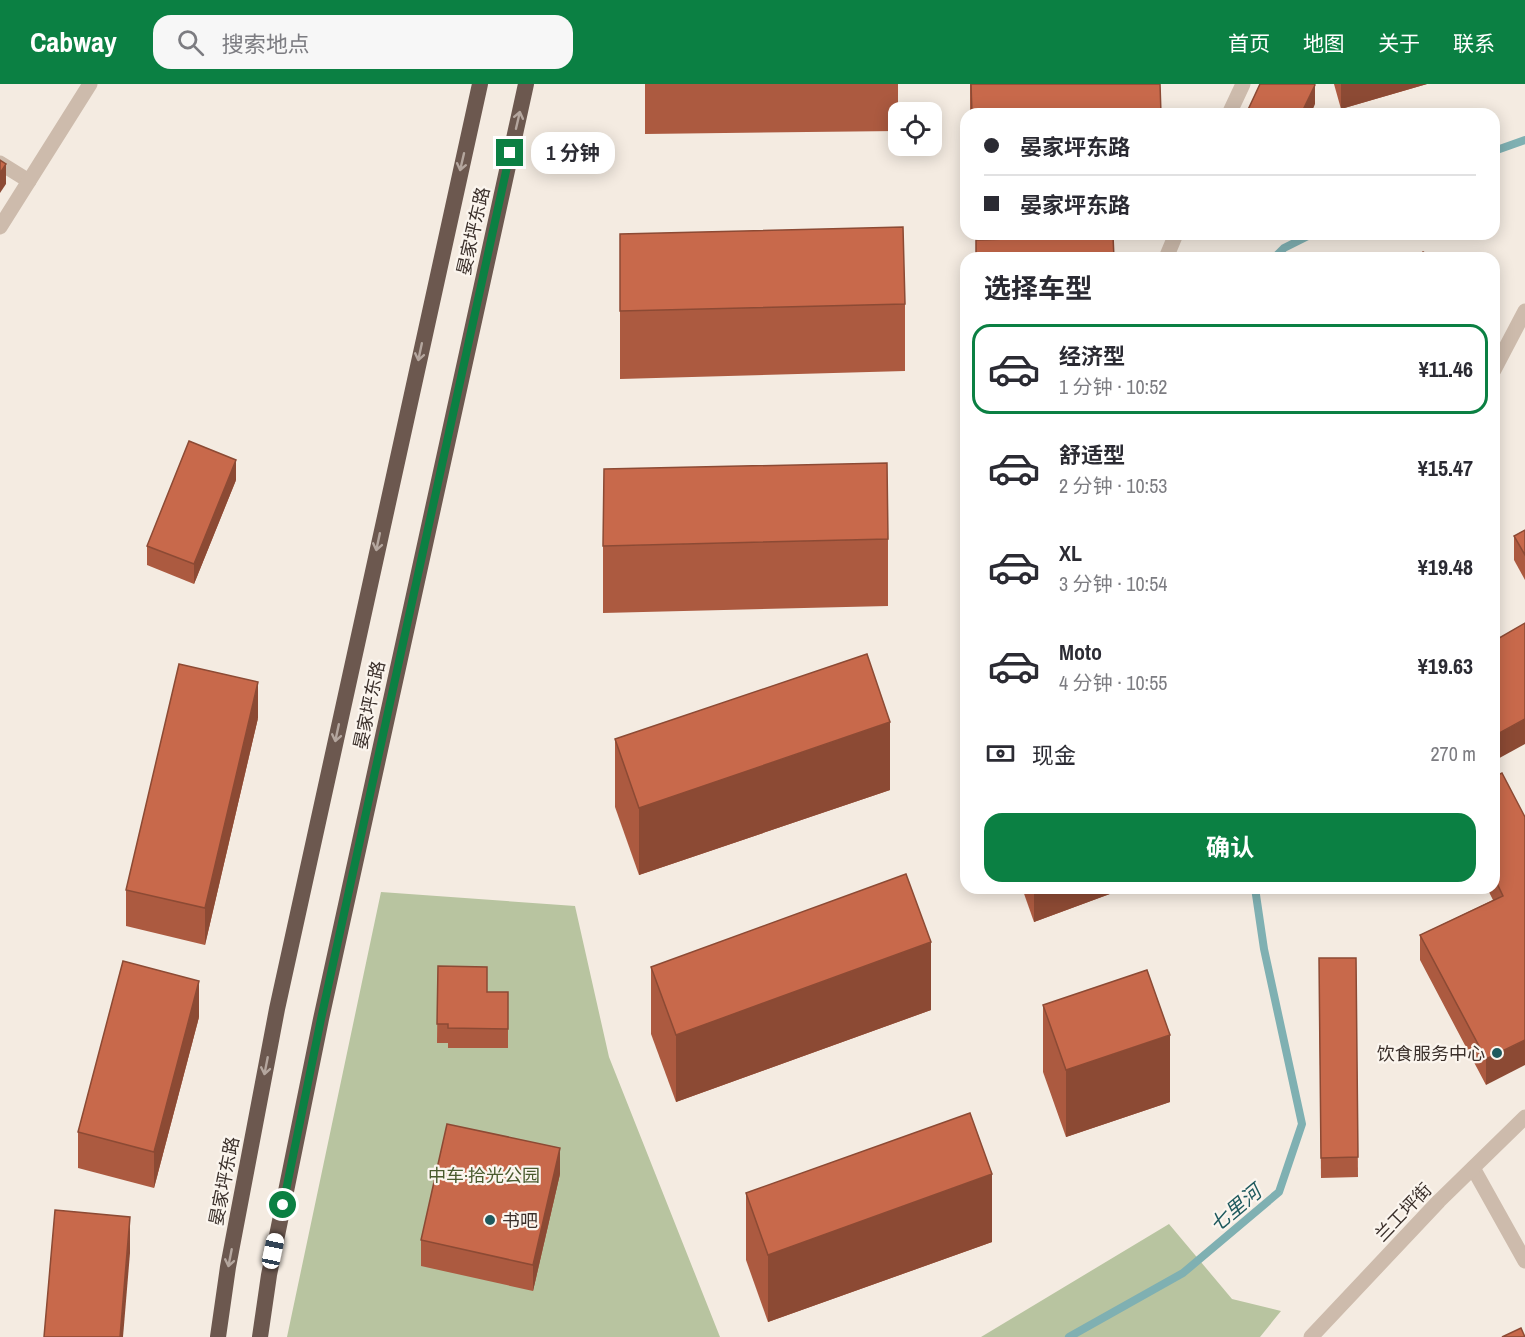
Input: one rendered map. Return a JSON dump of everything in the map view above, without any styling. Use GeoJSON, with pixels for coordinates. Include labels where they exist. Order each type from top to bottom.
{"type":"FeatureCollection","features":[{"type":"Feature","properties":{"kind":"highway","name":"晏家坪东路"},"geometry":{"type":"LineString","coordinates":[[218,1337],[228,1267],[277,1009],[480,84]]}},
{"type":"Feature","properties":{"kind":"highway","name":"晏家坪东路"},"geometry":{"type":"LineString","coordinates":[[260,1337],[269,1275],[321,1019],[526,84]]}},
{"type":"Feature","properties":{"kind":"street"},"geometry":{"type":"LineString","coordinates":[[0,227],[90,84]]}},
{"type":"Feature","properties":{"kind":"street"},"geometry":{"type":"LineString","coordinates":[[1232,108],[1243,84]]}},
{"type":"Feature","properties":{"kind":"street"},"geometry":{"type":"LineString","coordinates":[[0,163],[28,182]]}},
{"type":"Feature","properties":{"kind":"street"},"geometry":{"type":"LineString","coordinates":[[1500,359],[1525,311]]}},
{"type":"Feature","properties":{"kind":"street","name":"兰工坪街"},"geometry":{"type":"LineString","coordinates":[[1311,1337],[1525,1117]]}},
{"type":"Feature","properties":{"kind":"street"},"geometry":{"type":"LineString","coordinates":[[1473,1168],[1524,1259]]}},
{"type":"Feature","properties":{"kind":"green space","name":"中车·拾光公园"},"geometry":{"type":"Polygon","coordinates":[[[381,892],[575,906],[609,1057],[720,1337],[287,1337],[381,892]]]}},
{"type":"Feature","properties":{"kind":"green space"},"geometry":{"type":"Polygon","coordinates":[[[1169,1224],[1232,1299],[1281,1311],[1260,1337],[981,1337],[1169,1224]]]}},
{"type":"Feature","properties":{"kind":"building"},"geometry":{"type":"Polygon","coordinates":[[[971,84],[1160,84],[1161,108],[972,108],[971,84]]]}},
{"type":"Feature","properties":{"kind":"building"},"geometry":{"type":"Polygon","coordinates":[[[1260,84],[1315,85],[1304,108],[1249,108],[1260,84]]]}},
{"type":"Feature","properties":{"kind":"building"},"geometry":{"type":"Polygon","coordinates":[[[0,160],[6,164],[0,173],[0,160]]]}},
{"type":"Feature","properties":{"kind":"building"},"geometry":{"type":"Polygon","coordinates":[[[903,227],[905,304],[620,311],[620,234],[903,227]]]}},
{"type":"Feature","properties":{"kind":"building"},"geometry":{"type":"Polygon","coordinates":[[[976,240],[1113,240],[1114,252],[976,252],[976,240]]]}},
{"type":"Feature","properties":{"kind":"building"},"geometry":{"type":"Polygon","coordinates":[[[189,441],[236,460],[194,564],[147,546],[189,441]]]}},
{"type":"Feature","properties":{"kind":"building"},"geometry":{"type":"Polygon","coordinates":[[[887,463],[888,539],[603,546],[604,469],[887,463]]]}},
{"type":"Feature","properties":{"kind":"building"},"geometry":{"type":"Polygon","coordinates":[[[1525,530],[1525,555],[1514,536],[1525,530]]]}},
{"type":"Feature","properties":{"kind":"building"},"geometry":{"type":"Polygon","coordinates":[[[1525,623],[1525,719],[1500,733],[1500,638],[1525,623]]]}},
{"type":"Feature","properties":{"kind":"building"},"geometry":{"type":"Polygon","coordinates":[[[867,654],[890,722],[639,808],[615,739],[867,654]]]}},
{"type":"Feature","properties":{"kind":"building"},"geometry":{"type":"Polygon","coordinates":[[[179,664],[258,682],[205,908],[126,890],[179,664]]]}},
{"type":"Feature","properties":{"kind":"building"},"geometry":{"type":"Polygon","coordinates":[[[1502,773],[1525,817],[1525,1040],[1486,1059],[1420,935],[1503,896],[1500,890],[1500,774],[1502,773]]]}},
{"type":"Feature","properties":{"kind":"building"},"geometry":{"type":"Polygon","coordinates":[[[906,874],[931,942],[676,1035],[651,967],[906,874]]]}},
{"type":"Feature","properties":{"kind":"building"},"geometry":{"type":"Polygon","coordinates":[[[1319,958],[1356,958],[1358,1157],[1321,1158],[1319,958]]]}},
{"type":"Feature","properties":{"kind":"building"},"geometry":{"type":"Polygon","coordinates":[[[123,961],[199,981],[154,1152],[78,1132],[123,961]]]}},
{"type":"Feature","properties":{"kind":"building"},"geometry":{"type":"Polygon","coordinates":[[[438,966],[487,967],[487,992],[508,992],[508,1029],[448,1028],[448,1024],[437,1024],[438,966]]]}},
{"type":"Feature","properties":{"kind":"building"},"geometry":{"type":"Polygon","coordinates":[[[1147,970],[1170,1035],[1066,1070],[1043,1005],[1147,970]]]}},
{"type":"Feature","properties":{"kind":"building"},"geometry":{"type":"Polygon","coordinates":[[[970,1113],[992,1174],[768,1255],[746,1193],[970,1113]]]}},
{"type":"Feature","properties":{"kind":"building","name":"书吧"},"geometry":{"type":"Polygon","coordinates":[[[447,1124],[560,1148],[533,1265],[421,1240],[447,1124]]]}},
{"type":"Feature","properties":{"kind":"building"},"geometry":{"type":"Polygon","coordinates":[[[55,1210],[130,1217],[120,1337],[44,1337],[55,1210]]]}},
{"type":"Feature","properties":{"kind":"building"},"geometry":{"type":"Polygon","coordinates":[[[1521,1328],[1525,1337],[1502,1337],[1521,1328]]]}},
{"type":"Feature","properties":{"kind":"waterway","name":"七里河"},"geometry":{"type":"LineString","coordinates":[[1500,149],[1525,140]]}},
{"type":"Feature","properties":{"kind":"waterway","name":"七里河"},"geometry":{"type":"LineString","coordinates":[[1280,252],[1300,240]]}},
{"type":"Feature","properties":{"kind":"waterway","name":"七里河"},"geometry":{"type":"LineString","coordinates":[[1069,1337],[1183,1273],[1279,1192],[1302,1124],[1264,949],[1256,894]]}},
{"type":"Feature","properties":{"kind":"place","name":"饮食服务中心"},"geometry":{"type":"Point","coordinates":[1497,1053]}},
{"type":"Feature","properties":{"kind":"place","name":"书吧"},"geometry":{"type":"Point","coordinates":[490,1220]}},
{"type":"Feature","properties":{"kind":"route"},"geometry":{"type":"LineString","coordinates":[[283,1205],[321,1019],[510,153]]}}]}
